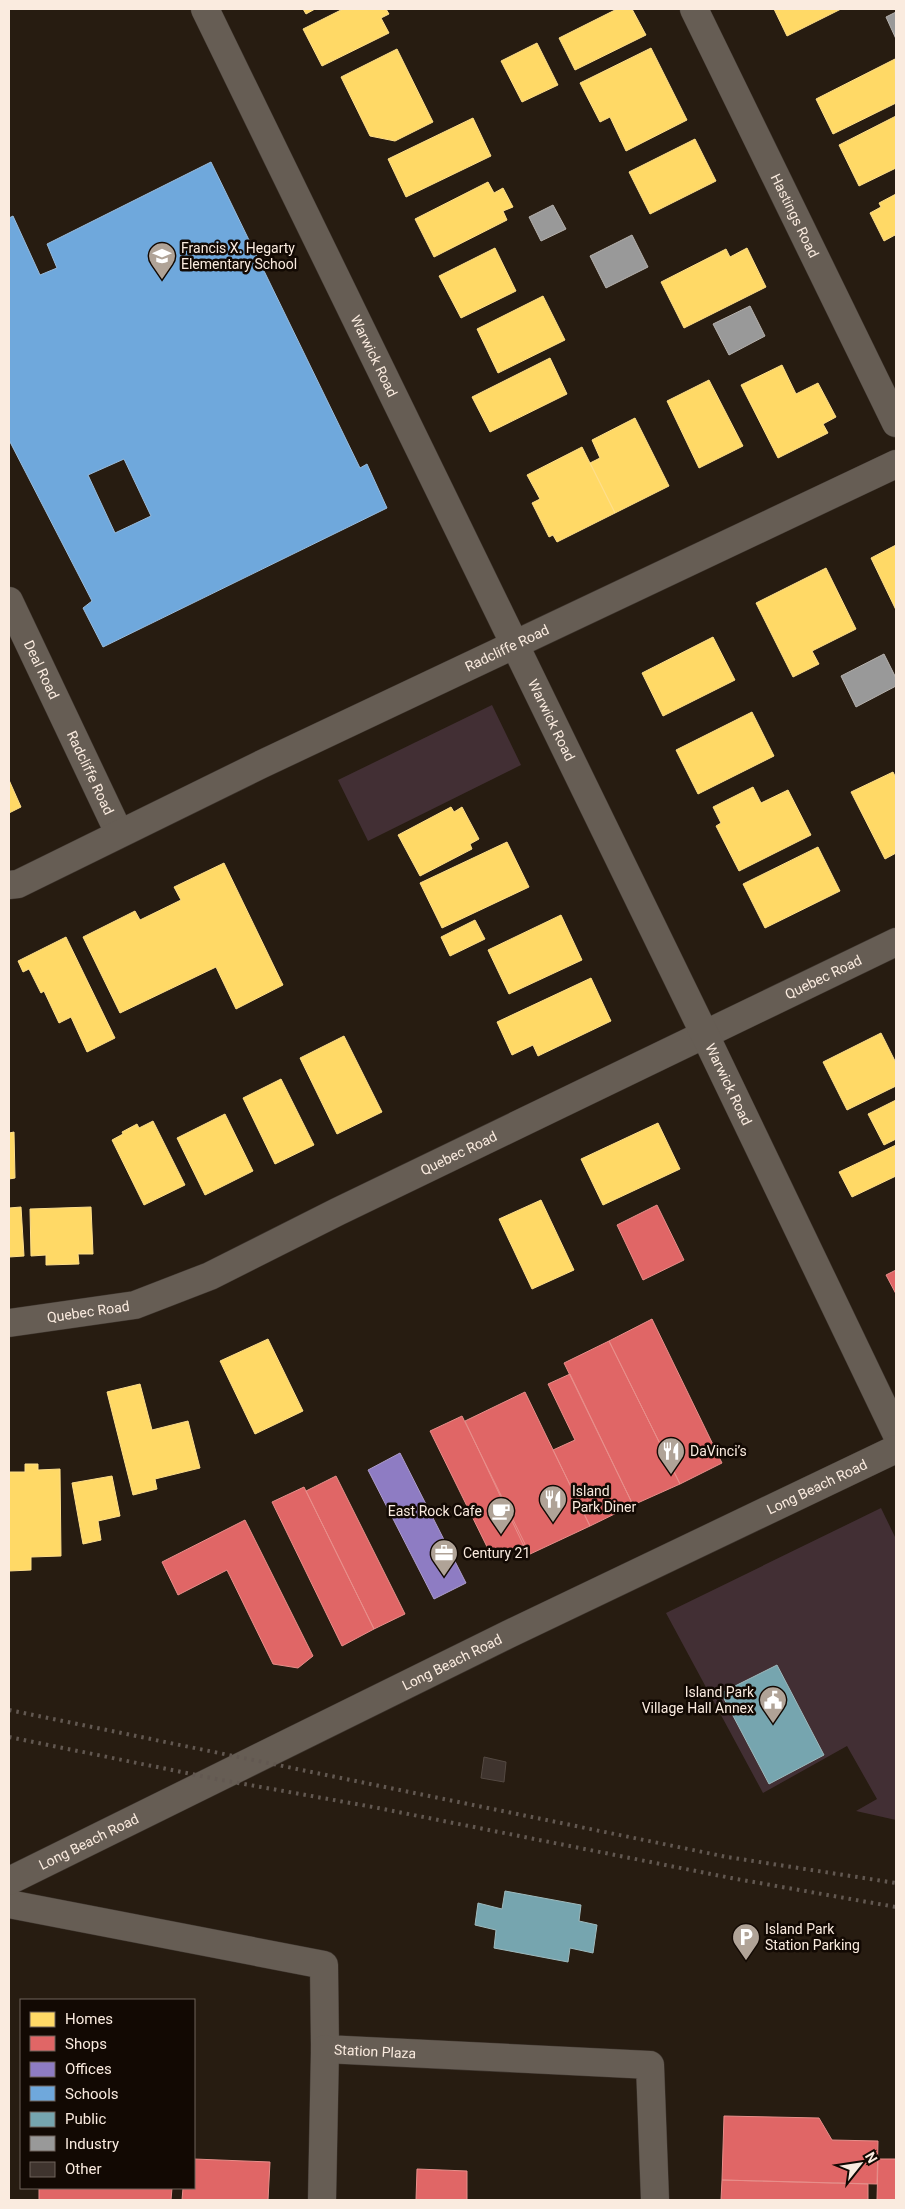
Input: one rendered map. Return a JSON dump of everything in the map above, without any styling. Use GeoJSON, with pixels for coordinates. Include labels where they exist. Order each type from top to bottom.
{"type":"FeatureCollection","features":[{"type":"Feature","properties":{"kind":"street","name":"Warwick Road"},"geometry":{"type":"LineString","coordinates":[[205,9],[705,1035],[896,1433]]}},
{"type":"Feature","properties":{"kind":"street","name":"Hastings Road"},"geometry":{"type":"LineString","coordinates":[[694,9],[896,423]]}},
{"type":"Feature","properties":{"kind":"street","name":"Radcliffe Road"},"geometry":{"type":"LineString","coordinates":[[9,884],[18,884],[260,764],[896,464]]}},
{"type":"Feature","properties":{"kind":"street","name":"Deal Road"},"geometry":{"type":"LineString","coordinates":[[9,601],[62,713]]}},
{"type":"Feature","properties":{"kind":"street","name":"Radcliffe Road"},"geometry":{"type":"LineString","coordinates":[[62,713],[120,833]]}},
{"type":"Feature","properties":{"kind":"street","name":"Quebec Road"},"geometry":{"type":"LineString","coordinates":[[9,1322],[135,1305],[202,1279],[896,942]]}},
{"type":"Feature","properties":{"kind":"street","name":"Long Beach Road"},"geometry":{"type":"LineString","coordinates":[[9,1881],[509,1634],[896,1449]]}},
{"type":"Feature","properties":{"kind":"street","name":"Station Plaza"},"geometry":{"type":"LineString","coordinates":[[9,1904],[324,1965],[325,2049],[650,2065],[655,2200]]}},
{"type":"Feature","properties":{"kind":"street"},"geometry":{"type":"LineString","coordinates":[[322,2200],[325,2049]]}},
{"type":"Feature","properties":{"kind":"shaded area"},"geometry":{"type":"Polygon","coordinates":[[[492,705],[521,765],[368,841],[338,780],[492,705]]]}},
{"type":"Feature","properties":{"kind":"shaded area"},"geometry":{"type":"Polygon","coordinates":[[[881,1508],[896,1539],[896,1820],[856,1811],[877,1799],[847,1746],[763,1793],[666,1613],[881,1508]]]}},
{"type":"Feature","properties":{"kind":"building: Homes"},"geometry":{"type":"Polygon","coordinates":[[[303,9],[315,9],[306,14],[303,9]]]}},
{"type":"Feature","properties":{"kind":"building: Homes"},"geometry":{"type":"Polygon","coordinates":[[[343,9],[386,9],[389,14],[381,18],[389,33],[322,66],[303,29],[343,9]]]}},
{"type":"Feature","properties":{"kind":"building: Homes"},"geometry":{"type":"Polygon","coordinates":[[[617,9],[632,9],[646,35],[575,70],[559,38],[617,9]]]}},
{"type":"Feature","properties":{"kind":"building: Homes"},"geometry":{"type":"Polygon","coordinates":[[[774,9],[841,9],[787,36],[774,9]]]}},
{"type":"Feature","properties":{"kind":"building: Homes"},"geometry":{"type":"Polygon","coordinates":[[[537,43],[558,85],[522,102],[501,61],[537,43]]]}},
{"type":"Feature","properties":{"kind":"building: Homes"},"geometry":{"type":"Polygon","coordinates":[[[651,48],[687,120],[626,151],[610,117],[600,122],[580,83],[651,48]]]}},
{"type":"Feature","properties":{"kind":"building: Homes"},"geometry":{"type":"Polygon","coordinates":[[[397,49],[433,122],[395,141],[370,136],[341,77],[397,49]]]}},
{"type":"Feature","properties":{"kind":"building: Homes"},"geometry":{"type":"Polygon","coordinates":[[[895,59],[896,103],[833,134],[816,99],[895,59]]]}},
{"type":"Feature","properties":{"kind":"building: Homes"},"geometry":{"type":"Polygon","coordinates":[[[896,116],[896,168],[859,186],[839,145],[896,116]]]}},
{"type":"Feature","properties":{"kind":"building: Homes"},"geometry":{"type":"Polygon","coordinates":[[[473,118],[491,156],[406,197],[388,159],[473,118]]]}},
{"type":"Feature","properties":{"kind":"building: Homes"},"geometry":{"type":"Polygon","coordinates":[[[695,139],[716,181],[650,214],[629,172],[695,139]]]}},
{"type":"Feature","properties":{"kind":"building: Homes"},"geometry":{"type":"Polygon","coordinates":[[[488,182],[494,193],[503,188],[513,207],[503,211],[507,220],[434,257],[415,219],[488,182]]]}},
{"type":"Feature","properties":{"kind":"building: Homes"},"geometry":{"type":"Polygon","coordinates":[[[896,194],[896,237],[895,235],[884,241],[870,213],[881,207],[879,203],[896,194]]]}},
{"type":"Feature","properties":{"kind":"building: Homes"},"geometry":{"type":"Polygon","coordinates":[[[495,248],[516,291],[461,318],[439,276],[495,248]]]}},
{"type":"Feature","properties":{"kind":"building: Homes"},"geometry":{"type":"Polygon","coordinates":[[[747,248],[766,287],[684,328],[661,282],[726,249],[730,257],[747,248]]]}},
{"type":"Feature","properties":{"kind":"building: Homes"},"geometry":{"type":"Polygon","coordinates":[[[543,296],[565,340],[498,373],[477,329],[543,296]]]}},
{"type":"Feature","properties":{"kind":"building: Homes"},"geometry":{"type":"Polygon","coordinates":[[[550,358],[567,394],[490,432],[472,397],[550,358]]]}},
{"type":"Feature","properties":{"kind":"building: Homes"},"geometry":{"type":"Polygon","coordinates":[[[782,365],[796,394],[818,383],[836,417],[823,424],[828,433],[778,458],[741,385],[782,365]]]}},
{"type":"Feature","properties":{"kind":"building: Homes"},"geometry":{"type":"Polygon","coordinates":[[[709,380],[743,446],[699,468],[667,401],[709,380]]]}},
{"type":"Feature","properties":{"kind":"building: Homes"},"geometry":{"type":"Polygon","coordinates":[[[635,418],[669,486],[615,513],[590,463],[600,458],[592,440],[635,418]]]}},
{"type":"Feature","properties":{"kind":"building: Homes"},"geometry":{"type":"Polygon","coordinates":[[[582,447],[615,513],[557,542],[553,535],[549,537],[532,503],[540,499],[527,475],[582,447]]]}},
{"type":"Feature","properties":{"kind":"building: Homes"},"geometry":{"type":"Polygon","coordinates":[[[896,545],[896,610],[871,558],[896,545]]]}},
{"type":"Feature","properties":{"kind":"building: Homes"},"geometry":{"type":"Polygon","coordinates":[[[826,568],[856,629],[812,651],[819,664],[793,677],[756,603],[826,568]]]}},
{"type":"Feature","properties":{"kind":"building: Homes"},"geometry":{"type":"Polygon","coordinates":[[[713,637],[735,680],[663,716],[642,673],[713,637]]]}},
{"type":"Feature","properties":{"kind":"building: Homes"},"geometry":{"type":"Polygon","coordinates":[[[752,712],[774,756],[698,794],[676,750],[752,712]]]}},
{"type":"Feature","properties":{"kind":"building: Homes"},"geometry":{"type":"Polygon","coordinates":[[[893,772],[896,778],[896,853],[885,859],[851,792],[893,772]]]}},
{"type":"Feature","properties":{"kind":"building: Homes"},"geometry":{"type":"Polygon","coordinates":[[[9,780],[21,807],[9,813],[9,780]]]}},
{"type":"Feature","properties":{"kind":"building: Homes"},"geometry":{"type":"Polygon","coordinates":[[[753,787],[761,803],[788,790],[811,835],[739,871],[716,826],[721,823],[713,807],[753,787]]]}},
{"type":"Feature","properties":{"kind":"building: Homes"},"geometry":{"type":"Polygon","coordinates":[[[451,807],[454,812],[462,807],[479,839],[470,844],[472,849],[420,876],[398,835],[451,807]]]}},
{"type":"Feature","properties":{"kind":"building: Homes"},"geometry":{"type":"Polygon","coordinates":[[[507,842],[529,887],[442,928],[420,883],[507,842]]]}},
{"type":"Feature","properties":{"kind":"building: Homes"},"geometry":{"type":"Polygon","coordinates":[[[818,847],[840,891],[765,928],[743,884],[818,847]]]}},
{"type":"Feature","properties":{"kind":"building: Homes"},"geometry":{"type":"Polygon","coordinates":[[[224,863],[283,985],[236,1009],[216,967],[120,1013],[83,937],[135,911],[140,920],[181,900],[174,887],[224,863]]]}},
{"type":"Feature","properties":{"kind":"building: Homes"},"geometry":{"type":"Polygon","coordinates":[[[561,915],[582,960],[509,994],[488,950],[561,915]]]}},
{"type":"Feature","properties":{"kind":"building: Homes"},"geometry":{"type":"Polygon","coordinates":[[[475,920],[485,939],[450,956],[441,937],[475,920]]]}},
{"type":"Feature","properties":{"kind":"building: Homes"},"geometry":{"type":"Polygon","coordinates":[[[66,937],[115,1038],[87,1052],[71,1017],[59,1023],[44,991],[41,993],[29,969],[23,972],[18,961],[66,937]]]}},
{"type":"Feature","properties":{"kind":"building: Homes"},"geometry":{"type":"Polygon","coordinates":[[[591,978],[611,1021],[538,1056],[533,1045],[512,1055],[497,1022],[591,978]]]}},
{"type":"Feature","properties":{"kind":"building: Homes"},"geometry":{"type":"Polygon","coordinates":[[[881,1033],[896,1063],[896,1086],[847,1110],[823,1062],[881,1033]]]}},
{"type":"Feature","properties":{"kind":"building: Homes"},"geometry":{"type":"Polygon","coordinates":[[[344,1036],[382,1112],[337,1134],[300,1058],[344,1036]]]}},
{"type":"Feature","properties":{"kind":"building: Homes"},"geometry":{"type":"Polygon","coordinates":[[[281,1079],[314,1145],[275,1164],[243,1098],[281,1079]]]}},
{"type":"Feature","properties":{"kind":"building: Homes"},"geometry":{"type":"Polygon","coordinates":[[[896,1100],[896,1139],[884,1145],[868,1114],[896,1100]]]}},
{"type":"Feature","properties":{"kind":"building: Homes"},"geometry":{"type":"Polygon","coordinates":[[[225,1114],[253,1171],[205,1195],[177,1138],[225,1114]]]}},
{"type":"Feature","properties":{"kind":"building: Homes"},"geometry":{"type":"Polygon","coordinates":[[[153,1121],[185,1185],[144,1205],[112,1140],[137,1124],[139,1128],[153,1121]]]}},
{"type":"Feature","properties":{"kind":"building: Homes"},"geometry":{"type":"Polygon","coordinates":[[[658,1123],[680,1169],[603,1205],[581,1159],[658,1123]]]}},
{"type":"Feature","properties":{"kind":"building: Homes"},"geometry":{"type":"Polygon","coordinates":[[[14,1132],[15,1178],[9,1179],[9,1133],[14,1132]]]}},
{"type":"Feature","properties":{"kind":"building: Homes"},"geometry":{"type":"Polygon","coordinates":[[[896,1145],[896,1176],[852,1197],[839,1172],[896,1145]]]}},
{"type":"Feature","properties":{"kind":"building: Homes"},"geometry":{"type":"Polygon","coordinates":[[[541,1200],[574,1270],[532,1289],[499,1219],[541,1200]]]}},
{"type":"Feature","properties":{"kind":"building: Homes"},"geometry":{"type":"Polygon","coordinates":[[[21,1207],[24,1256],[9,1257],[9,1208],[21,1207]]]}},
{"type":"Feature","properties":{"kind":"building: Homes"},"geometry":{"type":"Polygon","coordinates":[[[91,1207],[93,1254],[78,1254],[79,1264],[46,1265],[46,1255],[31,1256],[30,1209],[91,1207]]]}},
{"type":"Feature","properties":{"kind":"building: Homes"},"geometry":{"type":"Polygon","coordinates":[[[268,1339],[303,1411],[255,1434],[220,1361],[268,1339]]]}},
{"type":"Feature","properties":{"kind":"building: Homes"},"geometry":{"type":"Polygon","coordinates":[[[140,1384],[152,1430],[188,1421],[200,1468],[155,1479],[157,1489],[133,1495],[107,1392],[140,1384]]]}},
{"type":"Feature","properties":{"kind":"building: Homes"},"geometry":{"type":"Polygon","coordinates":[[[25,1464],[38,1464],[38,1470],[60,1469],[61,1556],[31,1557],[31,1570],[9,1571],[9,1472],[25,1472],[25,1464]]]}},
{"type":"Feature","properties":{"kind":"building: Homes"},"geometry":{"type":"Polygon","coordinates":[[[112,1476],[120,1516],[98,1521],[101,1540],[83,1544],[72,1483],[112,1476]]]}},
{"type":"Feature","properties":{"kind":"building: Shops"},"geometry":{"type":"Polygon","coordinates":[[[657,1205],[684,1260],[643,1280],[617,1225],[657,1205]]]}},
{"type":"Feature","properties":{"kind":"building: Shops"},"geometry":{"type":"Polygon","coordinates":[[[896,1270],[896,1294],[886,1275],[896,1270]]]}},
{"type":"Feature","properties":{"kind":"building: Shops"},"geometry":{"type":"Polygon","coordinates":[[[652,1319],[722,1463],[680,1484],[609,1341],[652,1319]]]}},
{"type":"Feature","properties":{"kind":"building: Shops"},"geometry":{"type":"Polygon","coordinates":[[[609,1341],[680,1484],[633,1505],[564,1363],[609,1341]]]}},
{"type":"Feature","properties":{"kind":"building: Shops"},"geometry":{"type":"Polygon","coordinates":[[[570,1374],[633,1505],[590,1526],[553,1450],[575,1440],[548,1384],[570,1374]]]}},
{"type":"Feature","properties":{"kind":"building: Shops"},"geometry":{"type":"Polygon","coordinates":[[[525,1392],[590,1526],[528,1555],[465,1421],[525,1392]]]}},
{"type":"Feature","properties":{"kind":"building: Shops"},"geometry":{"type":"Polygon","coordinates":[[[462,1416],[525,1544],[493,1559],[430,1431],[462,1416]]]}},
{"type":"Feature","properties":{"kind":"building: Shops"},"geometry":{"type":"Polygon","coordinates":[[[336,1476],[405,1614],[374,1629],[306,1491],[336,1476]]]}},
{"type":"Feature","properties":{"kind":"building: Shops"},"geometry":{"type":"Polygon","coordinates":[[[304,1487],[374,1629],[342,1646],[272,1502],[304,1487]]]}},
{"type":"Feature","properties":{"kind":"building: Shops"},"geometry":{"type":"Polygon","coordinates":[[[245,1520],[313,1656],[298,1668],[273,1664],[227,1570],[178,1595],[162,1562],[245,1520]]]}},
{"type":"Feature","properties":{"kind":"building: Shops"},"geometry":{"type":"Polygon","coordinates":[[[724,2116],[819,2118],[832,2140],[878,2141],[877,2184],[722,2180],[724,2116]]]}},
{"type":"Feature","properties":{"kind":"building: Shops"},"geometry":{"type":"Polygon","coordinates":[[[195,2159],[270,2162],[268,2200],[182,2200],[183,2189],[195,2189],[195,2159]]]}},
{"type":"Feature","properties":{"kind":"building: Shops"},"geometry":{"type":"Polygon","coordinates":[[[878,2159],[896,2159],[896,2200],[877,2200],[878,2159]]]}},
{"type":"Feature","properties":{"kind":"building: Shops"},"geometry":{"type":"Polygon","coordinates":[[[417,2169],[467,2171],[467,2200],[416,2200],[417,2169]]]}},
{"type":"Feature","properties":{"kind":"building: Shops"},"geometry":{"type":"Polygon","coordinates":[[[722,2180],[868,2184],[868,2200],[721,2200],[722,2180]]]}},
{"type":"Feature","properties":{"kind":"building: Shops"},"geometry":{"type":"Polygon","coordinates":[[[39,2189],[172,2189],[171,2200],[39,2200],[39,2189]]]}},
{"type":"Feature","properties":{"kind":"building: Offices"},"geometry":{"type":"Polygon","coordinates":[[[400,1453],[466,1583],[434,1599],[368,1470],[400,1453]]]}},
{"type":"Feature","properties":{"kind":"building: Schools"},"geometry":{"type":"Polygon","coordinates":[[[211,162],[360,468],[367,464],[387,508],[103,647],[83,608],[92,601],[9,440],[9,218],[13,216],[40,275],[57,268],[47,244],[211,162]],[[124,459],[88,475],[115,533],[151,516],[124,459]]]}},
{"type":"Feature","properties":{"kind":"building: Public","name":"Island Park Village Hall Annex"},"geometry":{"type":"Polygon","coordinates":[[[777,1665],[824,1755],[769,1784],[721,1693],[777,1665]]]}},
{"type":"Feature","properties":{"kind":"building: Public"},"geometry":{"type":"Polygon","coordinates":[[[505,1891],[581,1905],[579,1921],[597,1925],[593,1953],[570,1948],[568,1962],[494,1948],[496,1930],[475,1925],[478,1903],[502,1909],[505,1891]]]}},
{"type":"Feature","properties":{"kind":"building: Industry"},"geometry":{"type":"Polygon","coordinates":[[[896,12],[896,39],[886,17],[896,12]]]}},
{"type":"Feature","properties":{"kind":"building: Industry"},"geometry":{"type":"Polygon","coordinates":[[[553,205],[566,229],[541,241],[529,217],[553,205]]]}},
{"type":"Feature","properties":{"kind":"building: Industry"},"geometry":{"type":"Polygon","coordinates":[[[632,235],[648,267],[606,288],[590,256],[632,235]]]}},
{"type":"Feature","properties":{"kind":"building: Industry"},"geometry":{"type":"Polygon","coordinates":[[[750,306],[765,336],[729,355],[713,324],[750,306]]]}},
{"type":"Feature","properties":{"kind":"building: Industry"},"geometry":{"type":"Polygon","coordinates":[[[884,654],[896,678],[896,686],[856,707],[841,676],[884,654]]]}},
{"type":"Feature","properties":{"kind":"building: Other"},"geometry":{"type":"Polygon","coordinates":[[[484,1757],[506,1762],[504,1782],[481,1778],[484,1757]]]}},
{"type":"Feature","properties":{"kind":"railway"},"geometry":{"type":"LineString","coordinates":[[9,1710],[727,1857],[896,1883]]}},
{"type":"Feature","properties":{"kind":"railway"},"geometry":{"type":"LineString","coordinates":[[9,1737],[216,1779],[373,1807],[731,1878],[896,1907]]}},
{"type":"Feature","properties":{"kind":"place","name":"Francis X. Hegarty Elementary School"},"geometry":{"type":"Point","coordinates":[162,280]}},
{"type":"Feature","properties":{"kind":"place","name":"DaVinci’s"},"geometry":{"type":"Point","coordinates":[671,1475]}},
{"type":"Feature","properties":{"kind":"place","name":"Island Park Diner"},"geometry":{"type":"Point","coordinates":[553,1523]}},
{"type":"Feature","properties":{"kind":"place","name":"East Rock Cafe"},"geometry":{"type":"Point","coordinates":[501,1535]}},
{"type":"Feature","properties":{"kind":"place","name":"Century 21"},"geometry":{"type":"Point","coordinates":[444,1577]}},
{"type":"Feature","properties":{"kind":"place","name":"Island Park Village Hall Annex"},"geometry":{"type":"Point","coordinates":[773,1724]}},
{"type":"Feature","properties":{"kind":"place","name":"Island Park Station Parking"},"geometry":{"type":"Point","coordinates":[746,1961]}}]}
